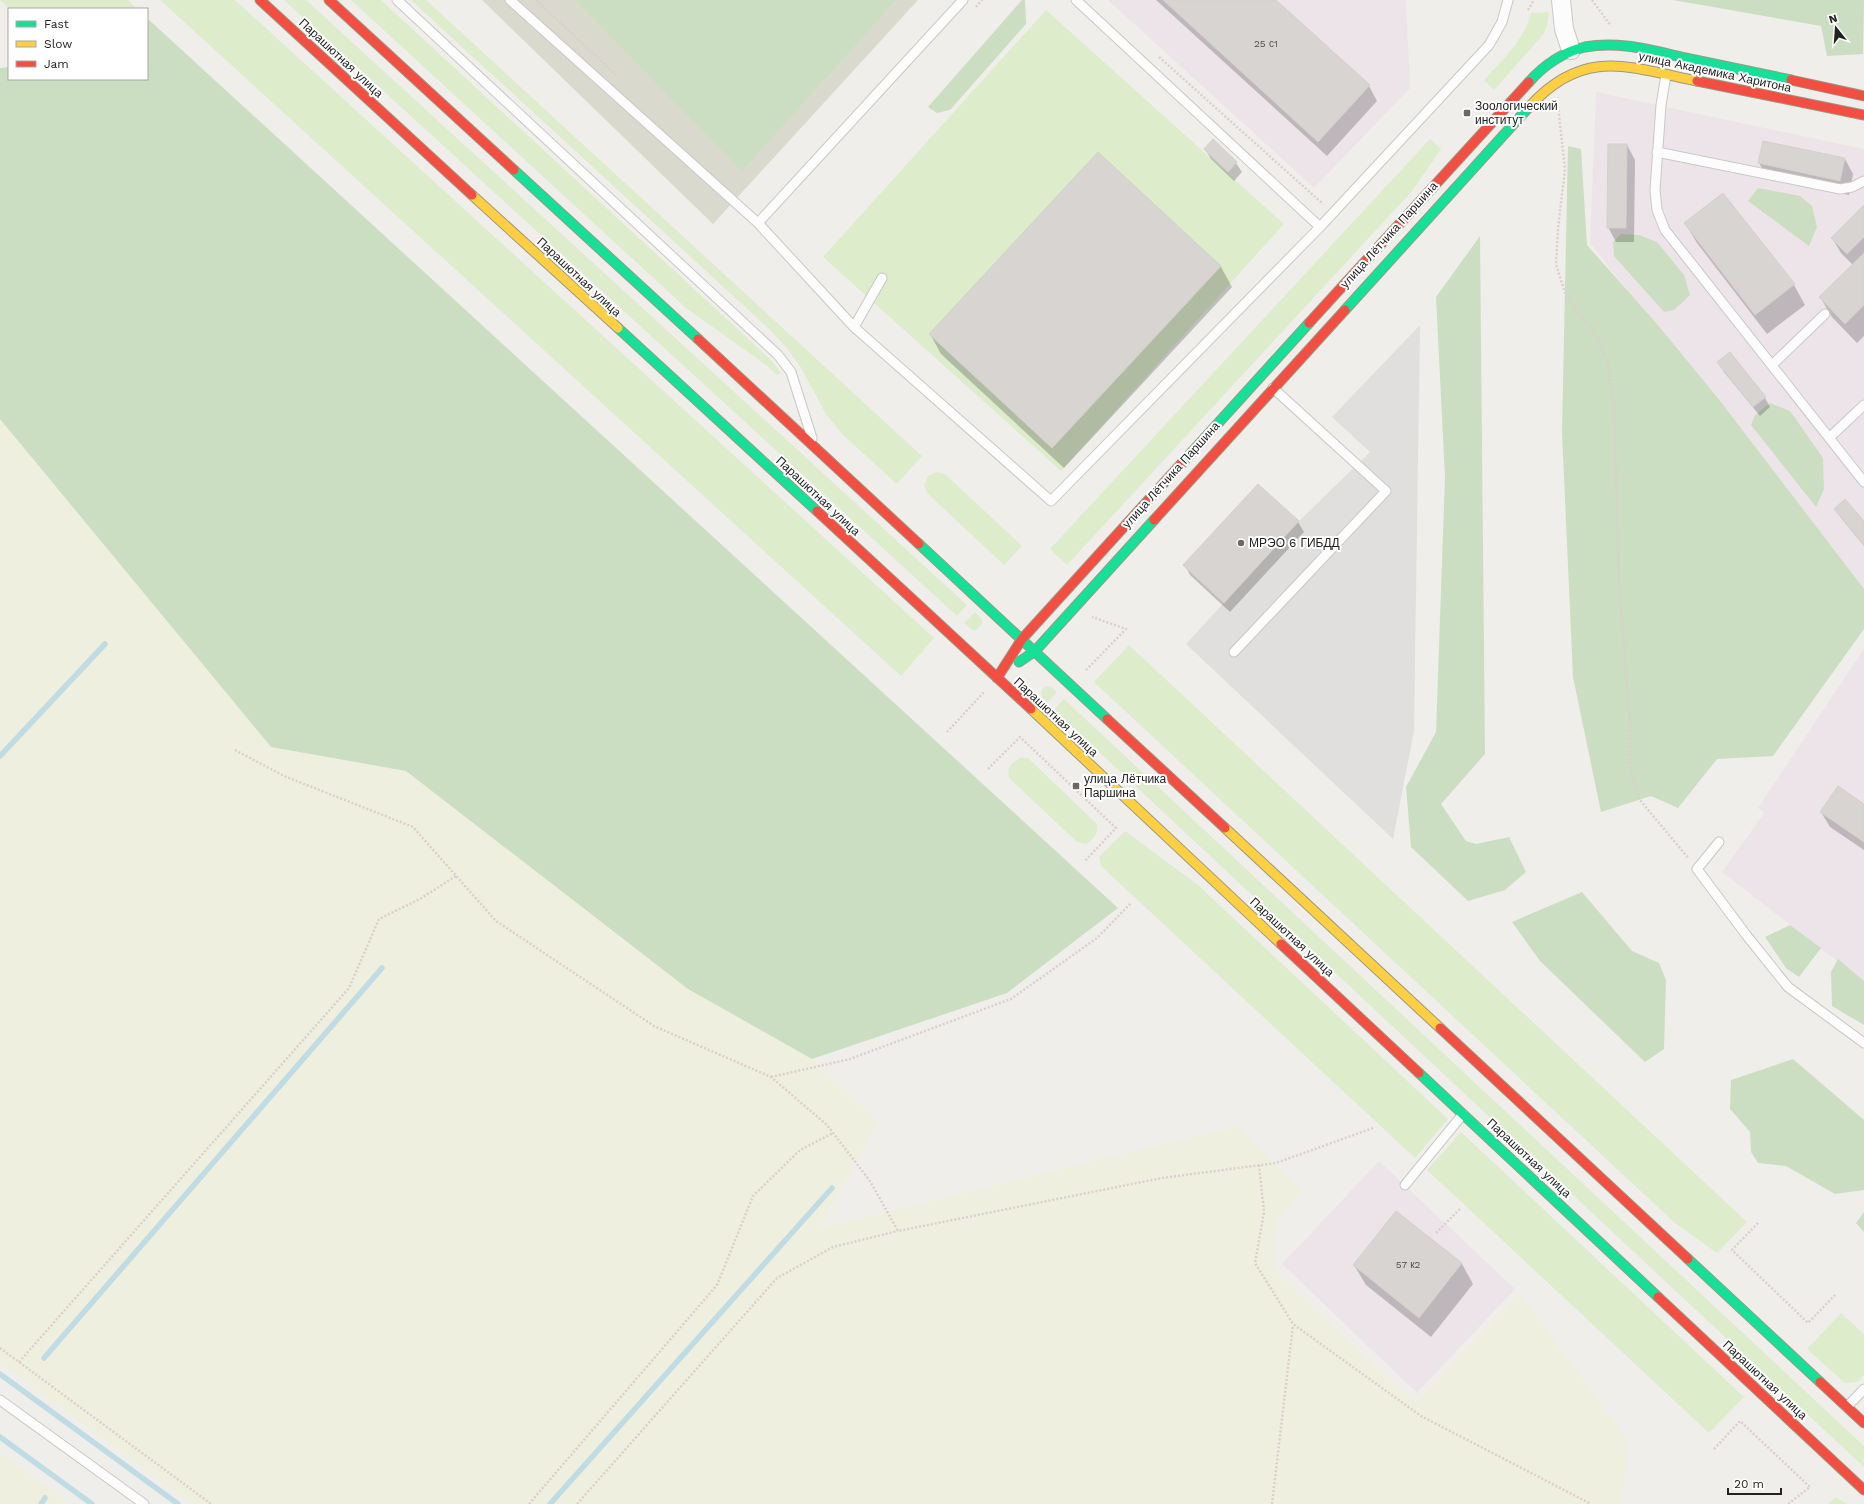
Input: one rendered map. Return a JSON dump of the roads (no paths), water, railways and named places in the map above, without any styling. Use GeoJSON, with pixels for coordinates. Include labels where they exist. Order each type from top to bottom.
{"type":"FeatureCollection","features":[{"type":"Feature","properties":{"kind":"main road","name":"Парашютная улица"},"geometry":{"type":"LineString","coordinates":[[260,0],[997,678],[1464,1113],[1864,1490]]}},
{"type":"Feature","properties":{"kind":"main road"},"geometry":{"type":"LineString","coordinates":[[329,0],[1035,650],[1864,1423]]}},
{"type":"Feature","properties":{"kind":"main road","name":"улица Академика Харитона"},"geometry":{"type":"LineString","coordinates":[[1571,50],[1594,46],[1622,47],[1672,55],[1864,96]]}},
{"type":"Feature","properties":{"kind":"main road","name":"улица Лётчика Паршина"},"geometry":{"type":"LineString","coordinates":[[997,678],[1022,639],[1535,75],[1551,62],[1571,50]]}},
{"type":"Feature","properties":{"kind":"main road","name":"улица Академика Харитона"},"geometry":{"type":"LineString","coordinates":[[1562,78],[1579,69],[1599,65],[1620,65],[1864,115]]}},
{"type":"Feature","properties":{"kind":"main road","name":"улица Лётчика Паршина"},"geometry":{"type":"LineString","coordinates":[[997,678],[1035,650],[1542,93],[1562,78]]}},
{"type":"Feature","properties":{"kind":"street"},"geometry":{"type":"LineString","coordinates":[[1561,0],[1564,29],[1571,50]]}},
{"type":"Feature","properties":{"kind":"lane"},"geometry":{"type":"LineString","coordinates":[[397,0],[778,355],[791,372],[815,447]]}},
{"type":"Feature","properties":{"kind":"lane"},"geometry":{"type":"LineString","coordinates":[[510,0],[758,223],[854,327],[1051,501],[1320,227],[1489,45],[1502,22],[1508,0]]}},
{"type":"Feature","properties":{"kind":"lane"},"geometry":{"type":"LineString","coordinates":[[758,223],[963,0]]}},
{"type":"Feature","properties":{"kind":"lane"},"geometry":{"type":"LineString","coordinates":[[1076,0],[1320,227]]}},
{"type":"Feature","properties":{"kind":"lane"},"geometry":{"type":"LineString","coordinates":[[1667,74],[1661,105],[1655,190],[1657,210],[1665,230],[1864,482]]}},
{"type":"Feature","properties":{"kind":"lane"},"geometry":{"type":"LineString","coordinates":[[1657,152],[1840,189],[1852,187],[1864,181]]}},
{"type":"Feature","properties":{"kind":"lane"},"geometry":{"type":"LineString","coordinates":[[854,327],[882,278]]}},
{"type":"Feature","properties":{"kind":"lane"},"geometry":{"type":"LineString","coordinates":[[1772,365],[1825,314]]}},
{"type":"Feature","properties":{"kind":"lane"},"geometry":{"type":"LineString","coordinates":[[1234,652],[1386,491],[1273,388]]}},
{"type":"Feature","properties":{"kind":"lane"},"geometry":{"type":"LineString","coordinates":[[1829,438],[1864,405]]}},
{"type":"Feature","properties":{"kind":"lane"},"geometry":{"type":"LineString","coordinates":[[1719,842],[1697,869],[1747,936],[1788,987],[1864,1043]]}},
{"type":"Feature","properties":{"kind":"lane"},"geometry":{"type":"LineString","coordinates":[[1404,1185],[1464,1113]]}},
{"type":"Feature","properties":{"kind":"lane"},"geometry":{"type":"LineString","coordinates":[[1847,1407],[1864,1388]]}},
{"type":"Feature","properties":{"kind":"lane"},"geometry":{"type":"LineString","coordinates":[[0,1400],[144,1504]]}},
{"type":"Feature","properties":{"kind":"waterway"},"geometry":{"type":"LineString","coordinates":[[0,756],[105,644]]}},
{"type":"Feature","properties":{"kind":"waterway"},"geometry":{"type":"LineString","coordinates":[[44,1358],[382,968]]}},
{"type":"Feature","properties":{"kind":"waterway"},"geometry":{"type":"LineString","coordinates":[[550,1504],[832,1188]]}},
{"type":"Feature","properties":{"kind":"waterway"},"geometry":{"type":"LineString","coordinates":[[0,1374],[178,1504]]}},
{"type":"Feature","properties":{"kind":"waterway"},"geometry":{"type":"LineString","coordinates":[[0,1437],[92,1504]]}},
{"type":"Feature","properties":{"kind":"waterway"},"geometry":{"type":"LineString","coordinates":[[41,1504],[45,1498]]}},
{"type":"Feature","properties":{"kind":"place","name":"Зоологический институт"},"geometry":{"type":"Point","coordinates":[1467,113]}},
{"type":"Feature","properties":{"kind":"place","name":"МРЭО 6 ГИБДД"},"geometry":{"type":"Point","coordinates":[1241,543]}},
{"type":"Feature","properties":{"kind":"place","name":"улица Лётчика Паршина"},"geometry":{"type":"Point","coordinates":[1076,786]}}]}
